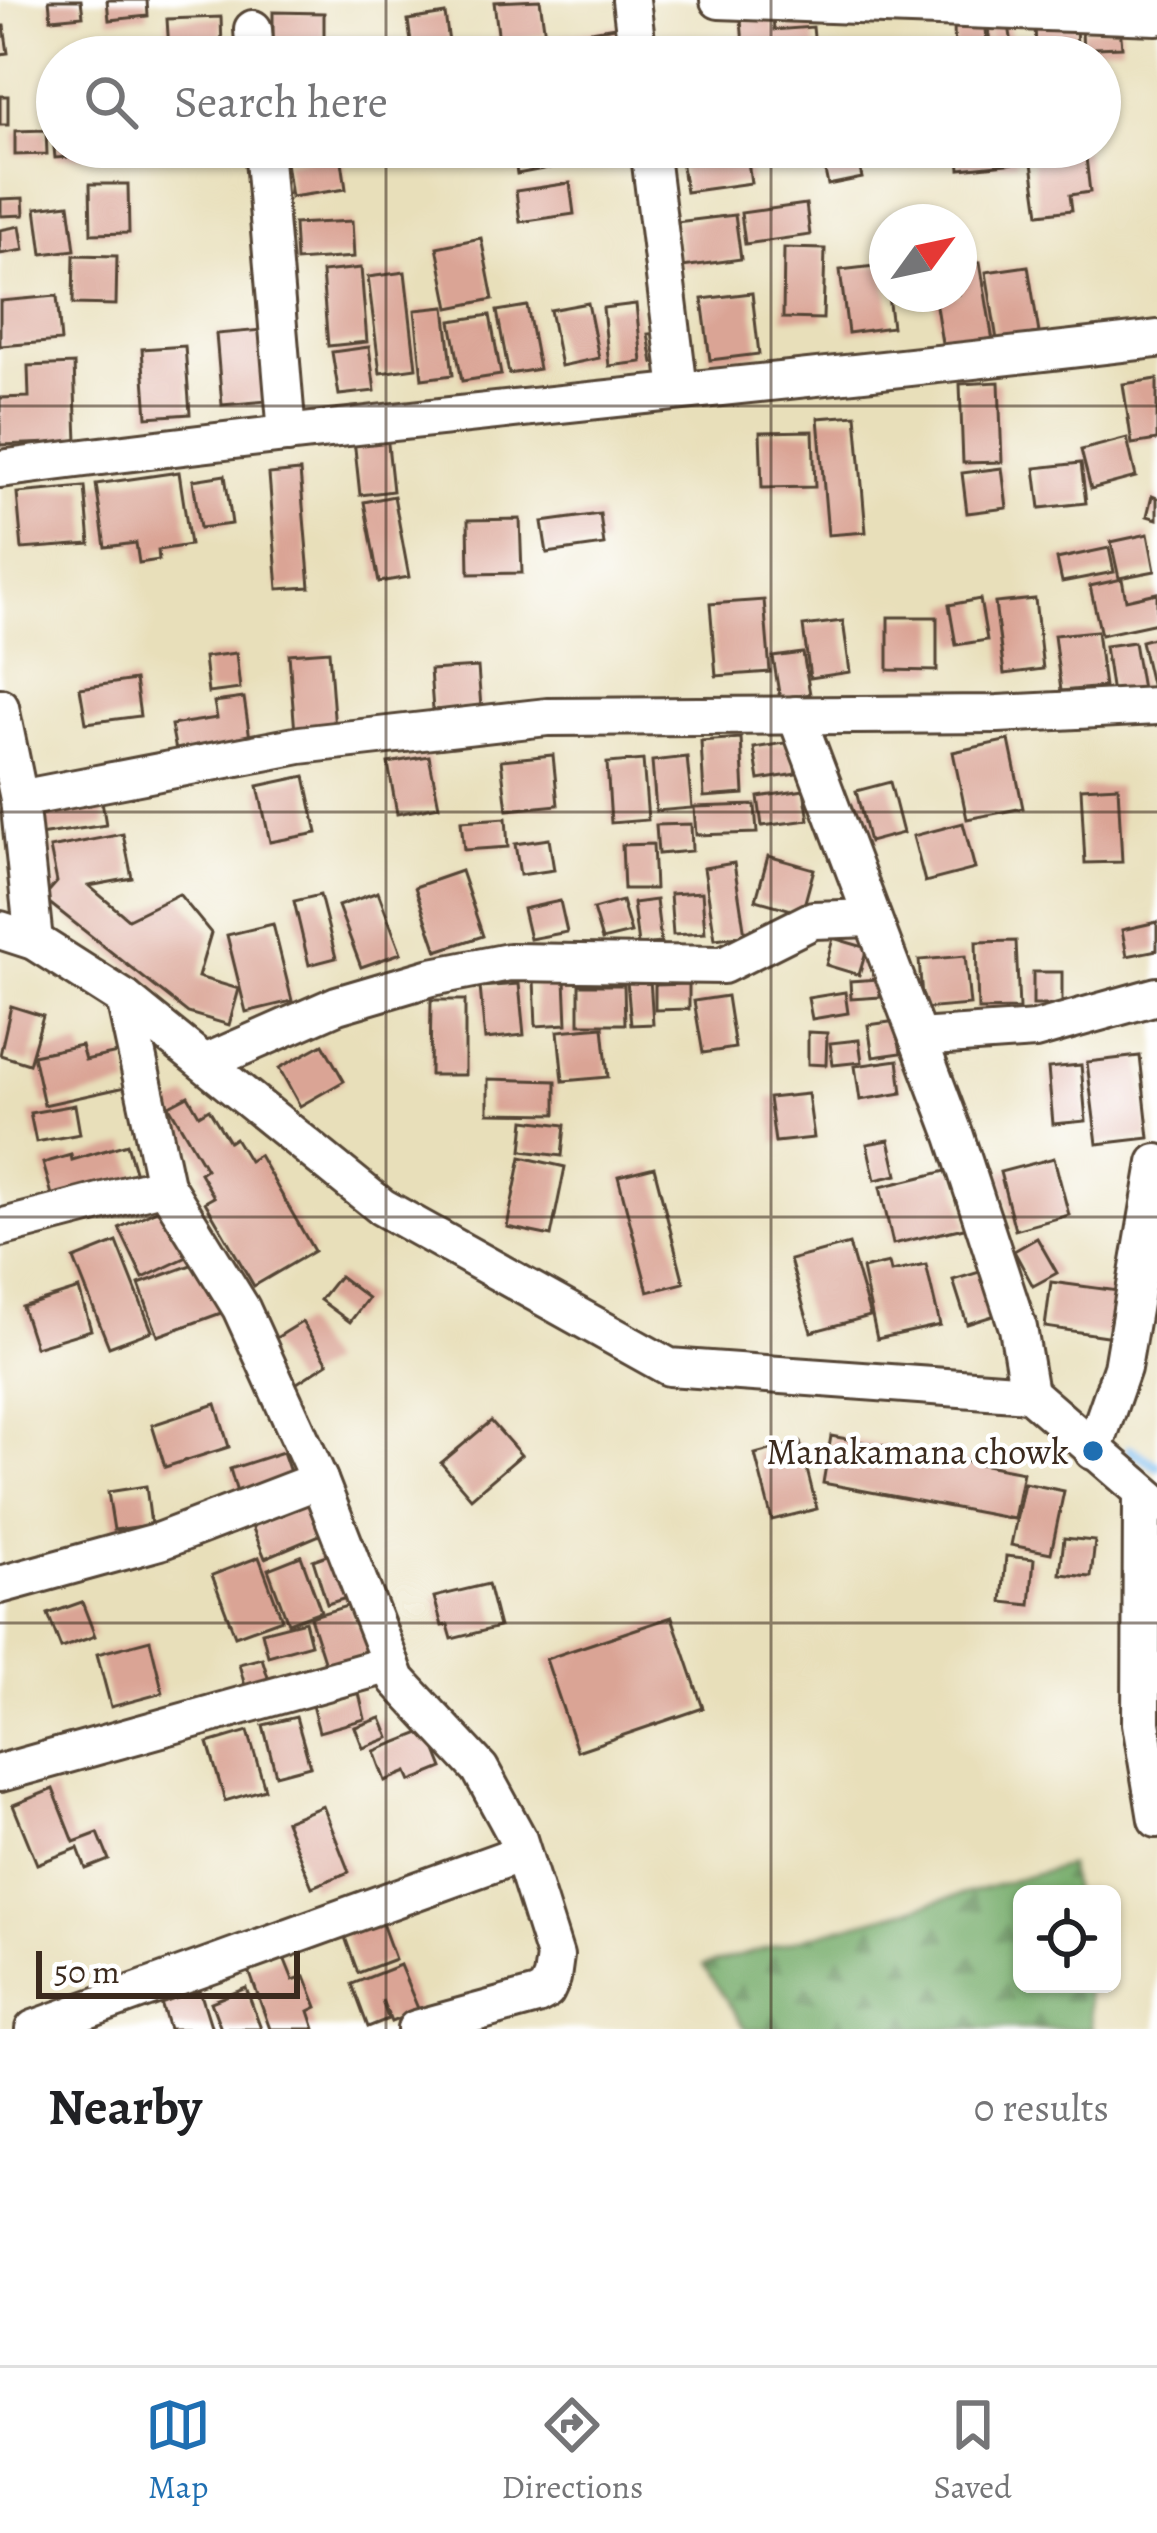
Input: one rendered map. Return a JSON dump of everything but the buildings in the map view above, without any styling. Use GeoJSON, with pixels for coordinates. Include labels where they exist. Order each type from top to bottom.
{"type":"FeatureCollection","features":[{"type":"Feature","properties":{"kind":"street"},"geometry":{"type":"LineString","coordinates":[[631,0],[635,36]]}},
{"type":"Feature","properties":{"kind":"street"},"geometry":{"type":"LineString","coordinates":[[719,0],[1157,16]]}},
{"type":"Feature","properties":{"kind":"street"},"geometry":{"type":"LineString","coordinates":[[265,168],[287,434]]}},
{"type":"Feature","properties":{"kind":"street"},"geometry":{"type":"LineString","coordinates":[[652,168],[679,390]]}},
{"type":"Feature","properties":{"kind":"street"},"geometry":{"type":"LineString","coordinates":[[0,470],[1157,339]]}},
{"type":"Feature","properties":{"kind":"street"},"geometry":{"type":"LineString","coordinates":[[19,800],[300,746],[547,717],[998,714],[1157,706]]}},
{"type":"Feature","properties":{"kind":"street"},"geometry":{"type":"LineString","coordinates":[[0,707],[19,800],[17,935],[125,999],[382,1207],[669,1367],[1029,1393],[1149,1499],[1141,1723],[1157,1819]]}},
{"type":"Feature","properties":{"kind":"street"},"geometry":{"type":"LineString","coordinates":[[796,716],[955,1136],[1018,1328],[1029,1393]]}},
{"type":"Feature","properties":{"kind":"street"},"geometry":{"type":"LineString","coordinates":[[205,1063],[337,1005],[432,977],[509,962],[723,965],[813,920],[872,918]]}},
{"type":"Feature","properties":{"kind":"street"},"geometry":{"type":"LineString","coordinates":[[918,1038],[1035,1030],[1157,996]]}},
{"type":"Feature","properties":{"kind":"street"},"geometry":{"type":"LineString","coordinates":[[125,999],[165,1185],[241,1308],[319,1480],[397,1680],[480,1769],[522,1852],[555,1956],[546,1991],[416,2029]]}},
{"type":"Feature","properties":{"kind":"street"},"geometry":{"type":"LineString","coordinates":[[1093,1451],[1140,1366],[1157,1163]]}},
{"type":"Feature","properties":{"kind":"street"},"geometry":{"type":"LineString","coordinates":[[0,1228],[165,1185]]}},
{"type":"Feature","properties":{"kind":"street"},"geometry":{"type":"LineString","coordinates":[[0,1585],[160,1541],[319,1480]]}},
{"type":"Feature","properties":{"kind":"street"},"geometry":{"type":"LineString","coordinates":[[0,1773],[391,1664]]}},
{"type":"Feature","properties":{"kind":"street"},"geometry":{"type":"LineString","coordinates":[[34,2029],[522,1852]]}},
{"type":"Feature","properties":{"kind":"green space"},"geometry":{"type":"Polygon","coordinates":[[[1069,1865],[1072,1885],[1013,1885],[1013,1993],[1087,1993],[1092,2029],[746,2029],[703,1966],[1069,1865]]]}},
{"type":"Feature","properties":{"kind":"waterway"},"geometry":{"type":"LineString","coordinates":[[1130,1449],[1157,1466]]}},
{"type":"Feature","properties":{"kind":"place","name":"Manakamana chowk"},"geometry":{"type":"Point","coordinates":[1093,1451]}}]}
